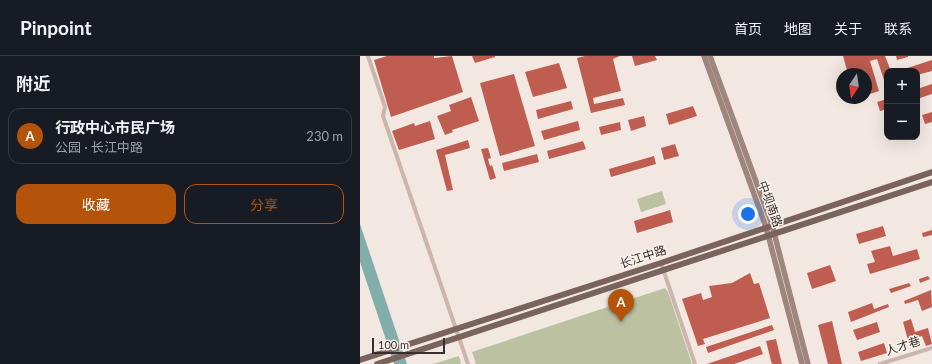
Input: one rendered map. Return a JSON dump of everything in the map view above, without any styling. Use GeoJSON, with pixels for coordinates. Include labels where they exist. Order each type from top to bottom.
{"type":"FeatureCollection","features":[{"type":"Feature","properties":{"kind":"main road","name":"中坝南路"},"geometry":{"type":"LineString","coordinates":[[704,56],[772,234],[808,364]]}},
{"type":"Feature","properties":{"kind":"main road","name":"中坝南路"},"geometry":{"type":"LineString","coordinates":[[710,56],[769,226]]}},
{"type":"Feature","properties":{"kind":"main road","name":"长江中路"},"geometry":{"type":"LineString","coordinates":[[360,360],[661,263],[932,172]]}},
{"type":"Feature","properties":{"kind":"main road","name":"长江中路"},"geometry":{"type":"LineString","coordinates":[[377,364],[932,182]]}},
{"type":"Feature","properties":{"kind":"main road","name":"中坝南路"},"geometry":{"type":"LineString","coordinates":[[772,234],[802,364]]}},
{"type":"Feature","properties":{"kind":"street"},"geometry":{"type":"LineString","coordinates":[[368,56],[385,108],[383,116],[468,364]]}},
{"type":"Feature","properties":{"kind":"street"},"geometry":{"type":"LineString","coordinates":[[661,263],[695,364]]}},
{"type":"Feature","properties":{"kind":"street","name":"人才巷"},"geometry":{"type":"LineString","coordinates":[[880,364],[932,348]]}},
{"type":"Feature","properties":{"kind":"green space"},"geometry":{"type":"Polygon","coordinates":[[[662,191],[666,204],[641,212],[637,199],[662,191]]]}},
{"type":"Feature","properties":{"kind":"green space"},"geometry":{"type":"Polygon","coordinates":[[[665,288],[668,292],[692,364],[476,364],[472,352],[665,288]]]}},
{"type":"Feature","properties":{"kind":"green space"},"geometry":{"type":"Polygon","coordinates":[[[459,356],[461,364],[433,364],[459,356]]]}},
{"type":"Feature","properties":{"kind":"water"},"geometry":{"type":"Polygon","coordinates":[[[360,224],[407,364],[394,364],[360,262],[360,224]]]}},
{"type":"Feature","properties":{"kind":"building"},"geometry":{"type":"Polygon","coordinates":[[[387,56],[434,56],[434,58],[452,56],[463,92],[391,117],[374,60],[387,56]]]}},
{"type":"Feature","properties":{"kind":"building"},"geometry":{"type":"Polygon","coordinates":[[[472,56],[495,56],[495,57],[475,63],[472,56]]]}},
{"type":"Feature","properties":{"kind":"building"},"geometry":{"type":"Polygon","coordinates":[[[585,56],[620,56],[613,59],[621,91],[593,98],[594,104],[623,98],[625,105],[591,113],[577,58],[585,56]]]}},
{"type":"Feature","properties":{"kind":"building"},"geometry":{"type":"Polygon","coordinates":[[[632,56],[655,56],[657,60],[635,66],[632,56]]]}},
{"type":"Feature","properties":{"kind":"building"},"geometry":{"type":"Polygon","coordinates":[[[843,56],[885,56],[890,68],[884,68],[884,80],[877,59],[870,61],[879,91],[872,93],[872,68],[846,68],[843,56]]]}},
{"type":"Feature","properties":{"kind":"building"},"geometry":{"type":"Polygon","coordinates":[[[896,56],[908,56],[908,57],[897,60],[896,56]]]}},
{"type":"Feature","properties":{"kind":"building"},"geometry":{"type":"Polygon","coordinates":[[[932,60],[932,71],[920,74],[920,68],[907,68],[932,60]]]}},
{"type":"Feature","properties":{"kind":"building"},"geometry":{"type":"Polygon","coordinates":[[[559,63],[567,88],[533,97],[525,72],[559,63]]]}},
{"type":"Feature","properties":{"kind":"building"},"geometry":{"type":"Polygon","coordinates":[[[514,74],[535,146],[500,156],[480,83],[514,74]]]}},
{"type":"Feature","properties":{"kind":"building"},"geometry":{"type":"Polygon","coordinates":[[[932,84],[932,94],[920,98],[920,88],[932,84]]]}},
{"type":"Feature","properties":{"kind":"building"},"geometry":{"type":"Polygon","coordinates":[[[471,97],[479,121],[452,130],[453,132],[445,135],[437,116],[451,111],[449,105],[471,97]]]}},
{"type":"Feature","properties":{"kind":"building"},"geometry":{"type":"Polygon","coordinates":[[[884,100],[884,110],[880,111],[877,102],[884,100]]]}},
{"type":"Feature","properties":{"kind":"building"},"geometry":{"type":"Polygon","coordinates":[[[571,101],[573,109],[538,119],[536,110],[571,101]]]}},
{"type":"Feature","properties":{"kind":"building"},"geometry":{"type":"Polygon","coordinates":[[[693,106],[697,116],[669,125],[666,114],[693,106]]]}},
{"type":"Feature","properties":{"kind":"building"},"geometry":{"type":"Polygon","coordinates":[[[932,112],[932,122],[925,124],[922,115],[932,112]]]}},
{"type":"Feature","properties":{"kind":"building"},"geometry":{"type":"Polygon","coordinates":[[[644,116],[646,126],[631,131],[628,120],[644,116]]]}},
{"type":"Feature","properties":{"kind":"building"},"geometry":{"type":"Polygon","coordinates":[[[430,121],[435,139],[399,150],[392,131],[414,123],[415,126],[430,121]]]}},
{"type":"Feature","properties":{"kind":"building"},"geometry":{"type":"Polygon","coordinates":[[[578,121],[580,130],[544,140],[541,131],[578,121]]]}},
{"type":"Feature","properties":{"kind":"building"},"geometry":{"type":"Polygon","coordinates":[[[620,122],[621,130],[601,135],[599,127],[620,122]]]}},
{"type":"Feature","properties":{"kind":"building"},"geometry":{"type":"Polygon","coordinates":[[[468,140],[470,148],[445,155],[453,190],[447,191],[436,150],[468,140]]]}},
{"type":"Feature","properties":{"kind":"building"},"geometry":{"type":"Polygon","coordinates":[[[583,141],[586,149],[549,159],[547,151],[583,141]]]}},
{"type":"Feature","properties":{"kind":"building"},"geometry":{"type":"Polygon","coordinates":[[[675,144],[679,156],[664,160],[661,148],[675,144]]]}},
{"type":"Feature","properties":{"kind":"building"},"geometry":{"type":"Polygon","coordinates":[[[488,148],[491,158],[488,159],[490,166],[492,165],[496,178],[490,180],[481,149],[488,148]]]}},
{"type":"Feature","properties":{"kind":"building"},"geometry":{"type":"Polygon","coordinates":[[[537,154],[539,162],[504,171],[502,163],[537,154]]]}},
{"type":"Feature","properties":{"kind":"building"},"geometry":{"type":"Polygon","coordinates":[[[654,156],[656,164],[611,177],[609,169],[654,156]]]}},
{"type":"Feature","properties":{"kind":"building"},"geometry":{"type":"Polygon","coordinates":[[[670,210],[673,222],[637,233],[634,221],[670,210]]]}},
{"type":"Feature","properties":{"kind":"building"},"geometry":{"type":"Polygon","coordinates":[[[883,226],[886,236],[859,244],[856,234],[883,226]]]}},
{"type":"Feature","properties":{"kind":"building"},"geometry":{"type":"Polygon","coordinates":[[[932,230],[932,235],[923,237],[922,233],[932,230]]]}},
{"type":"Feature","properties":{"kind":"building"},"geometry":{"type":"Polygon","coordinates":[[[890,246],[893,256],[917,249],[920,259],[870,274],[867,264],[875,262],[871,251],[890,246]]]}},
{"type":"Feature","properties":{"kind":"building"},"geometry":{"type":"Polygon","coordinates":[[[830,265],[836,281],[812,289],[807,273],[830,265]]]}},
{"type":"Feature","properties":{"kind":"building"},"geometry":{"type":"Polygon","coordinates":[[[750,273],[754,284],[759,283],[770,318],[703,339],[705,344],[698,346],[682,299],[701,293],[703,300],[712,297],[709,286],[732,283],[750,273]]]}},
{"type":"Feature","properties":{"kind":"building"},"geometry":{"type":"Polygon","coordinates":[[[928,276],[930,279],[920,283],[919,279],[928,276]]]}},
{"type":"Feature","properties":{"kind":"building"},"geometry":{"type":"Polygon","coordinates":[[[909,283],[911,286],[891,293],[889,289],[909,283]]]}},
{"type":"Feature","properties":{"kind":"building"},"geometry":{"type":"Polygon","coordinates":[[[931,290],[932,307],[922,311],[918,300],[905,304],[904,301],[931,290]]]}},
{"type":"Feature","properties":{"kind":"building"},"geometry":{"type":"Polygon","coordinates":[[[872,303],[874,309],[888,304],[889,307],[851,322],[848,312],[872,303]]]}},
{"type":"Feature","properties":{"kind":"building"},"geometry":{"type":"Polygon","coordinates":[[[911,319],[915,332],[928,328],[932,344],[926,346],[922,336],[908,340],[903,322],[911,319]]]}},
{"type":"Feature","properties":{"kind":"building"},"geometry":{"type":"Polygon","coordinates":[[[832,321],[842,364],[828,364],[818,325],[832,321]]]}},
{"type":"Feature","properties":{"kind":"building"},"geometry":{"type":"Polygon","coordinates":[[[877,322],[880,332],[857,340],[853,330],[877,322]]]}},
{"type":"Feature","properties":{"kind":"building"},"geometry":{"type":"Polygon","coordinates":[[[772,325],[774,330],[708,353],[706,347],[772,325]]]}},
{"type":"Feature","properties":{"kind":"building"},"geometry":{"type":"Polygon","coordinates":[[[776,339],[782,364],[772,364],[766,341],[776,339]]]}},
{"type":"Feature","properties":{"kind":"building"},"geometry":{"type":"Polygon","coordinates":[[[884,343],[887,353],[861,361],[858,352],[884,343]]]}},
{"type":"Feature","properties":{"kind":"building"},"geometry":{"type":"Polygon","coordinates":[[[760,346],[763,354],[734,364],[707,364],[760,346]]]}},
{"type":"Feature","properties":{"kind":"place","name":"行政中心市民广场"},"geometry":{"type":"Point","coordinates":[621,322]}}]}
